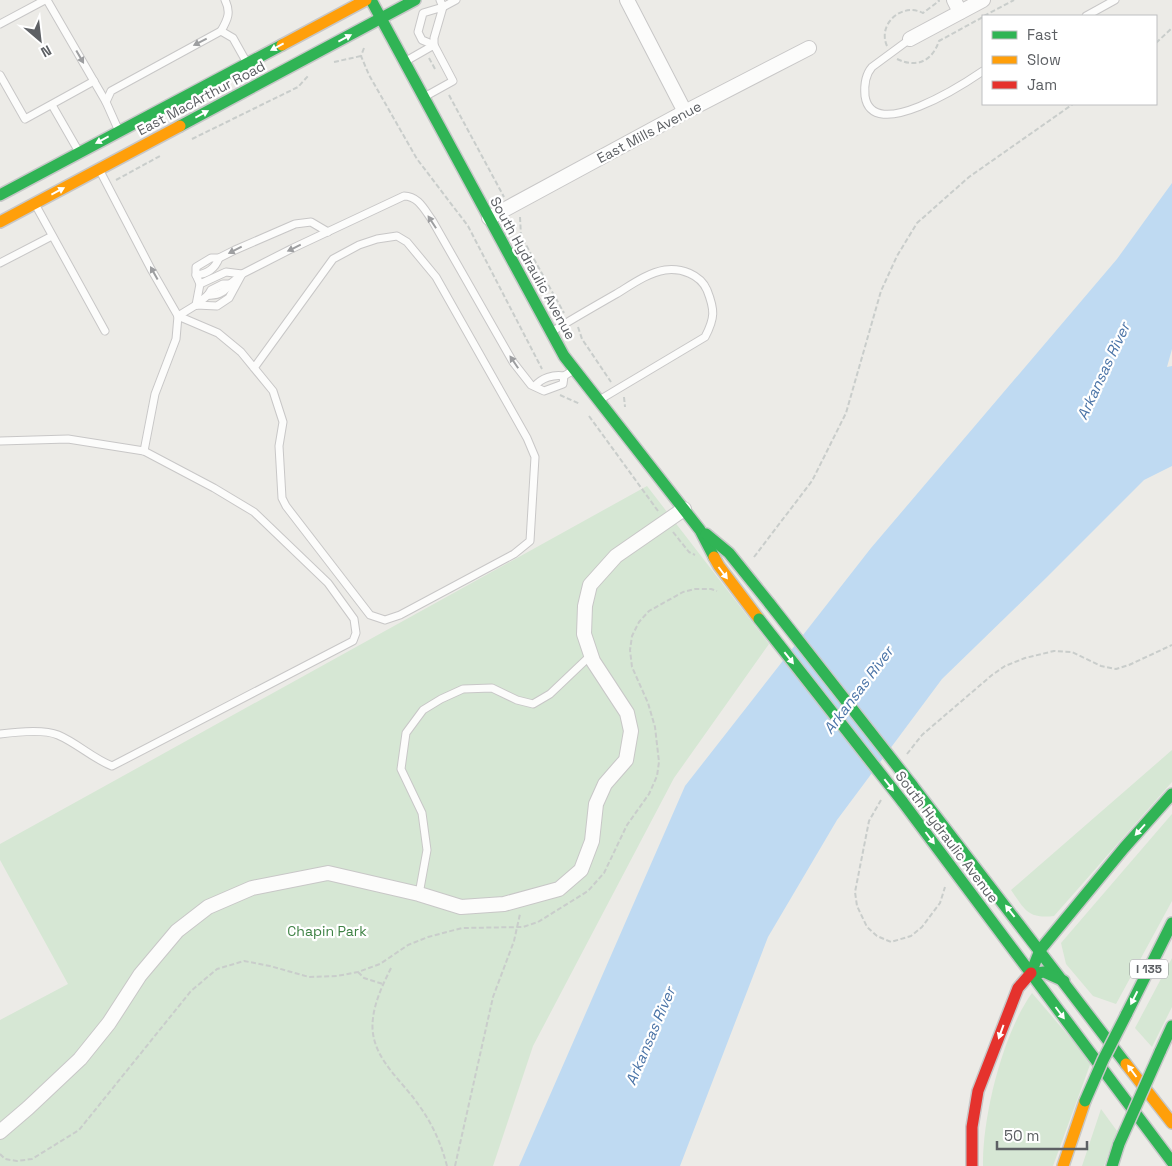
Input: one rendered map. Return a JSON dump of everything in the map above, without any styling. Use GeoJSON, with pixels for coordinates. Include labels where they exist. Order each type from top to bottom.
{"type":"FeatureCollection","features":[{"type":"Feature","properties":{"kind":"main road","name":"East MacArthur Road"},"geometry":{"type":"LineString","coordinates":[[0,195],[366,0]]}},
{"type":"Feature","properties":{"kind":"main road","name":"South Hydraulic Avenue"},"geometry":{"type":"LineString","coordinates":[[371,0],[564,356],[700,530],[718,566],[902,801],[1172,1162]]}},
{"type":"Feature","properties":{"kind":"main road","name":"East MacArthur Road"},"geometry":{"type":"LineString","coordinates":[[0,222],[415,0]]}},
{"type":"Feature","properties":{"kind":"main road","name":"South Hydraulic Avenue"},"geometry":{"type":"LineString","coordinates":[[700,530],[729,553],[770,604],[912,784],[1172,1123]]}},
{"type":"Feature","properties":{"kind":"main road"},"geometry":{"type":"LineString","coordinates":[[972,1166],[972,1127],[978,1091],[1018,988],[1031,974],[1040,950],[1124,848],[1172,794]]}},
{"type":"Feature","properties":{"kind":"main road","name":"I 135"},"geometry":{"type":"LineString","coordinates":[[1063,1166],[1085,1101],[1102,1060],[1172,923]]}},
{"type":"Feature","properties":{"kind":"main road"},"geometry":{"type":"LineString","coordinates":[[1031,974],[1044,972],[1064,981]]}},
{"type":"Feature","properties":{"kind":"main road"},"geometry":{"type":"LineString","coordinates":[[1112,1166],[1119,1144],[1172,1026]]}},
{"type":"Feature","properties":{"kind":"street"},"geometry":{"type":"LineString","coordinates":[[627,0],[685,112]]}},
{"type":"Feature","properties":{"kind":"street"},"geometry":{"type":"LineString","coordinates":[[910,39],[957,6],[983,0]]}},
{"type":"Feature","properties":{"kind":"street","name":"East Mills Avenue"},"geometry":{"type":"LineString","coordinates":[[489,218],[685,112],[809,48]]}},
{"type":"Feature","properties":{"kind":"street"},"geometry":{"type":"LineString","coordinates":[[0,1132],[80,1060],[108,1023],[140,974],[178,930],[208,908],[252,888],[328,873],[419,894],[461,907],[504,904],[559,889],[581,870],[592,841],[596,804],[604,784],[626,760],[631,732],[627,713],[593,661],[584,634],[585,606],[590,585],[616,556],[684,510]]}},
{"type":"Feature","properties":{"kind":"lane"},"geometry":{"type":"LineString","coordinates":[[0,24],[46,0],[106,102],[119,132]]}},
{"type":"Feature","properties":{"kind":"lane"},"geometry":{"type":"LineString","coordinates":[[106,102],[111,92],[222,31],[229,18],[229,7],[225,0]]}},
{"type":"Feature","properties":{"kind":"lane"},"geometry":{"type":"LineString","coordinates":[[434,45],[422,40],[418,32],[423,14],[442,3],[456,0]]}},
{"type":"Feature","properties":{"kind":"lane"},"geometry":{"type":"LineString","coordinates":[[1088,15],[1115,0]]}},
{"type":"Feature","properties":{"kind":"lane"},"geometry":{"type":"LineString","coordinates":[[423,97],[453,81],[434,45],[442,3]]}},
{"type":"Feature","properties":{"kind":"lane"},"geometry":{"type":"LineString","coordinates":[[222,31],[233,38],[248,63]]}},
{"type":"Feature","properties":{"kind":"lane"},"geometry":{"type":"LineString","coordinates":[[910,39],[872,67],[867,73],[865,83],[866,99],[868,106],[873,112],[888,114],[910,110],[932,102],[982,72]]}},
{"type":"Feature","properties":{"kind":"lane"},"geometry":{"type":"LineString","coordinates":[[404,62],[434,45]]}},
{"type":"Feature","properties":{"kind":"lane"},"geometry":{"type":"LineString","coordinates":[[0,75],[25,119],[94,81]]}},
{"type":"Feature","properties":{"kind":"lane"},"geometry":{"type":"LineString","coordinates":[[52,104],[79,153]]}},
{"type":"Feature","properties":{"kind":"lane"},"geometry":{"type":"LineString","coordinates":[[99,169],[151,269],[178,316],[176,340],[155,394],[144,451]]}},
{"type":"Feature","properties":{"kind":"lane"},"geometry":{"type":"LineString","coordinates":[[178,316],[196,305],[211,290],[223,284],[230,284],[242,274],[404,196],[411,196],[417,200],[432,220],[514,362],[531,385],[544,391],[563,384],[564,376]]}},
{"type":"Feature","properties":{"kind":"lane"},"geometry":{"type":"LineString","coordinates":[[35,204],[105,331]]}},
{"type":"Feature","properties":{"kind":"lane"},"geometry":{"type":"LineString","coordinates":[[196,305],[200,284],[196,275],[196,267],[211,258],[219,258],[295,224],[311,222],[328,232]]}},
{"type":"Feature","properties":{"kind":"lane"},"geometry":{"type":"LineString","coordinates":[[0,263],[52,236]]}},
{"type":"Feature","properties":{"kind":"lane"},"geometry":{"type":"LineString","coordinates":[[178,316],[218,333],[241,352],[254,368],[273,391],[283,422],[278,446],[282,498],[286,506],[370,615],[385,620],[400,615],[514,554],[530,541],[535,457],[528,438],[436,277],[407,242],[397,236],[377,239],[359,245],[333,259],[254,368]]}},
{"type":"Feature","properties":{"kind":"lane"},"geometry":{"type":"LineString","coordinates":[[551,332],[643,278],[664,270],[680,270],[694,275],[705,286],[713,305],[713,322],[705,337],[599,401]]}},
{"type":"Feature","properties":{"kind":"lane"},"geometry":{"type":"LineString","coordinates":[[200,284],[226,272],[242,274]]}},
{"type":"Feature","properties":{"kind":"lane"},"geometry":{"type":"LineString","coordinates":[[196,305],[217,306],[229,298],[242,274]]}},
{"type":"Feature","properties":{"kind":"lane"},"geometry":{"type":"LineString","coordinates":[[535,386],[539,381],[557,375],[564,376],[574,369]]}},
{"type":"Feature","properties":{"kind":"lane"},"geometry":{"type":"LineString","coordinates":[[0,441],[68,439],[144,451],[214,488],[254,512],[328,583],[354,619],[356,633],[353,641],[112,766],[100,761],[56,734],[23,731],[0,734]]}},
{"type":"Feature","properties":{"kind":"lane"},"geometry":{"type":"LineString","coordinates":[[419,894],[427,850],[422,813],[401,769],[406,733],[423,710],[463,689],[492,688],[517,700],[533,704],[550,694],[591,655]]}},
{"type":"Feature","properties":{"kind":"path"},"geometry":{"type":"LineString","coordinates":[[986,15],[1014,0]]}},
{"type":"Feature","properties":{"kind":"path"},"geometry":{"type":"LineString","coordinates":[[1157,42],[1172,28]]}},
{"type":"Feature","properties":{"kind":"path"},"geometry":{"type":"LineString","coordinates":[[364,48],[361,56],[369,75],[417,159],[468,226],[547,378]]}},
{"type":"Feature","properties":{"kind":"path"},"geometry":{"type":"LineString","coordinates":[[740,567],[756,555],[812,481],[846,414],[880,291],[917,222],[969,176],[1072,105]]}},
{"type":"Feature","properties":{"kind":"path"},"geometry":{"type":"LineString","coordinates":[[520,214],[521,236],[565,315],[578,326],[582,338],[611,382],[624,395],[625,410]]}},
{"type":"Feature","properties":{"kind":"path"},"geometry":{"type":"LineString","coordinates":[[554,388],[558,395],[580,403],[662,517]]}},
{"type":"Feature","properties":{"kind":"path"},"geometry":{"type":"LineString","coordinates":[[907,755],[922,735],[1005,666],[1025,658],[1054,651],[1072,652],[1101,666],[1116,669],[1129,666],[1172,645]]}},
{"type":"Feature","properties":{"kind":"path"},"geometry":{"type":"LineString","coordinates":[[883,796],[869,821],[855,892],[857,906],[867,927],[877,936],[891,942],[911,936],[922,927],[940,902],[945,890],[945,881]]}},
{"type":"Feature","properties":{"kind":"path"},"geometry":{"type":"LineString","coordinates":[[455,1166],[493,997],[514,941],[522,899]]}},
{"type":"Feature","properties":{"kind":"path"},"geometry":{"type":"LineString","coordinates":[[391,968],[383,985],[372,1020],[374,1039],[379,1054],[387,1067],[429,1120],[437,1135],[447,1166]]}},
{"type":"Feature","properties":{"kind":"path"},"geometry":{"type":"LineString","coordinates":[[358,972],[364,978],[383,985]]}},
{"type":"Feature","properties":{"kind":"green space","name":"Chapin Park"},"geometry":{"type":"Polygon","coordinates":[[[647,486],[769,644],[674,778],[533,1046],[493,1166],[0,1166],[0,1020],[68,984],[0,860],[0,844],[647,486]]]}},
{"type":"Feature","properties":{"kind":"green space"},"geometry":{"type":"Polygon","coordinates":[[[1172,750],[1172,782],[1054,916],[1038,916],[1028,912],[1011,890],[1172,750]]]}},
{"type":"Feature","properties":{"kind":"green space"},"geometry":{"type":"Polygon","coordinates":[[[1172,814],[1172,901],[1116,1004],[1093,996],[1066,964],[1061,943],[1172,814]]]}},
{"type":"Feature","properties":{"kind":"green space"},"geometry":{"type":"Polygon","coordinates":[[[1172,958],[1172,1007],[1152,1047],[1135,1028],[1172,958]]]}},
{"type":"Feature","properties":{"kind":"green space"},"geometry":{"type":"Polygon","coordinates":[[[1032,993],[1091,1062],[1053,1166],[983,1166],[986,1124],[996,1076],[1012,1030],[1032,993]]]}},
{"type":"Feature","properties":{"kind":"green space"},"geometry":{"type":"Polygon","coordinates":[[[1101,1109],[1117,1131],[1104,1166],[1082,1166],[1101,1109]]]}},
{"type":"Feature","properties":{"kind":"water","name":"Arkansas River"},"geometry":{"type":"Polygon","coordinates":[[[1172,183],[1172,349],[1167,367],[1172,366],[1172,466],[1144,480],[942,679],[837,820],[768,937],[680,1166],[519,1166],[685,786],[871,548],[1117,259],[1172,183]]]}},
{"type":"Feature","properties":{"kind":"traffic: fast"},"geometry":{"type":"LineString","coordinates":[[371,0],[564,356],[700,530],[714,557]]}},
{"type":"Feature","properties":{"kind":"traffic: fast"},"geometry":{"type":"LineString","coordinates":[[180,126],[415,0]]}},
{"type":"Feature","properties":{"kind":"traffic: fast"},"geometry":{"type":"LineString","coordinates":[[0,195],[282,45]]}},
{"type":"Feature","properties":{"kind":"traffic: fast"},"geometry":{"type":"LineString","coordinates":[[706,534],[729,553],[770,604]]}},
{"type":"Feature","properties":{"kind":"traffic: fast"},"geometry":{"type":"LineString","coordinates":[[770,604],[912,785]]}},
{"type":"Feature","properties":{"kind":"traffic: fast"},"geometry":{"type":"LineString","coordinates":[[759,619],[902,801]]}},
{"type":"Feature","properties":{"kind":"traffic: fast"},"geometry":{"type":"LineString","coordinates":[[912,785],[1126,1064]]}},
{"type":"Feature","properties":{"kind":"traffic: fast"},"geometry":{"type":"LineString","coordinates":[[1031,973],[1040,950],[1124,848],[1172,794]]}},
{"type":"Feature","properties":{"kind":"traffic: fast"},"geometry":{"type":"LineString","coordinates":[[902,801],[1172,1162]]}},
{"type":"Feature","properties":{"kind":"traffic: fast"},"geometry":{"type":"LineString","coordinates":[[1126,1015],[1172,923]]}},
{"type":"Feature","properties":{"kind":"traffic: fast"},"geometry":{"type":"LineString","coordinates":[[1031,974],[1044,972],[1064,981]]}},
{"type":"Feature","properties":{"kind":"traffic: fast"},"geometry":{"type":"LineString","coordinates":[[1085,1101],[1126,1015]]}},
{"type":"Feature","properties":{"kind":"traffic: fast"},"geometry":{"type":"LineString","coordinates":[[1160,1052],[1172,1026]]}},
{"type":"Feature","properties":{"kind":"traffic: fast"},"geometry":{"type":"LineString","coordinates":[[1119,1144],[1160,1052]]}},
{"type":"Feature","properties":{"kind":"traffic: fast"},"geometry":{"type":"LineString","coordinates":[[1112,1166],[1119,1144]]}},
{"type":"Feature","properties":{"kind":"traffic: slow"},"geometry":{"type":"LineString","coordinates":[[282,45],[366,0]]}},
{"type":"Feature","properties":{"kind":"traffic: slow"},"geometry":{"type":"LineString","coordinates":[[0,222],[180,126]]}},
{"type":"Feature","properties":{"kind":"traffic: slow"},"geometry":{"type":"LineString","coordinates":[[714,557],[759,619]]}},
{"type":"Feature","properties":{"kind":"traffic: slow"},"geometry":{"type":"LineString","coordinates":[[1126,1064],[1172,1123]]}},
{"type":"Feature","properties":{"kind":"traffic: slow"},"geometry":{"type":"LineString","coordinates":[[1063,1166],[1085,1101]]}},
{"type":"Feature","properties":{"kind":"traffic: jam"},"geometry":{"type":"LineString","coordinates":[[972,1166],[972,1127],[978,1091],[1018,988],[1031,973]]}}]}
